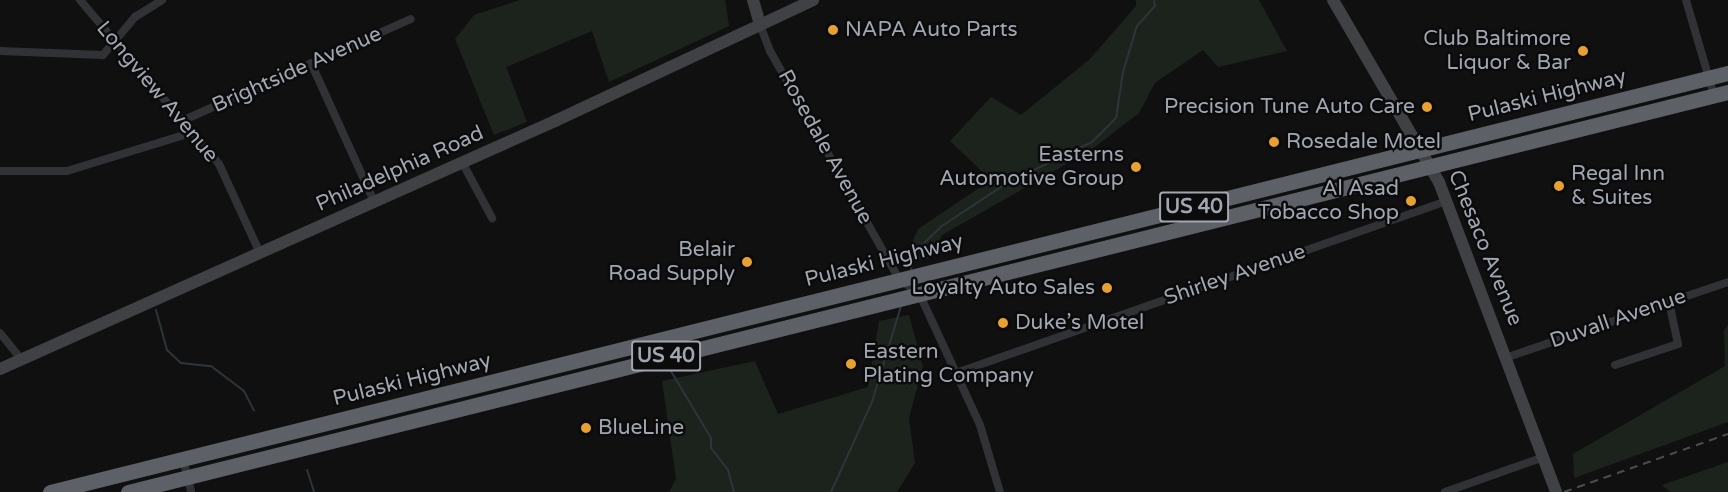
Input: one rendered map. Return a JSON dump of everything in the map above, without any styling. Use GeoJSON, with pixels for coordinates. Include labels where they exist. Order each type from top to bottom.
{"type":"FeatureCollection","features":[{"type":"Feature","properties":{"kind":"highway","name":"Pulaski Highway"},"geometry":{"type":"LineString","coordinates":[[50,492],[1728,73]]}},
{"type":"Feature","properties":{"kind":"highway","name":"Pulaski Highway"},"geometry":{"type":"LineString","coordinates":[[128,492],[189,485],[919,293],[1721,94]]}},
{"type":"Feature","properties":{"kind":"main road"},"geometry":{"type":"LineString","coordinates":[[753,0],[760,25]]}},
{"type":"Feature","properties":{"kind":"main road","name":"Philadelphia Road"},"geometry":{"type":"LineString","coordinates":[[0,369],[462,162],[813,0]]}},
{"type":"Feature","properties":{"kind":"main road","name":"Chesaco Avenue"},"geometry":{"type":"LineString","coordinates":[[1333,0],[1420,149],[1447,201],[1508,357],[1556,492]]}},
{"type":"Feature","properties":{"kind":"street","name":"Longview Avenue"},"geometry":{"type":"LineString","coordinates":[[80,0],[113,42],[184,120],[224,172],[260,253]]}},
{"type":"Feature","properties":{"kind":"street"},"geometry":{"type":"LineString","coordinates":[[0,51],[103,54],[135,17],[162,0]]}},
{"type":"Feature","properties":{"kind":"street"},"geometry":{"type":"LineString","coordinates":[[1686,0],[1709,78],[1721,94]]}},
{"type":"Feature","properties":{"kind":"street","name":"Brightside Avenue"},"geometry":{"type":"LineString","coordinates":[[184,120],[411,19]]}},
{"type":"Feature","properties":{"kind":"street","name":"Rosedale Avenue"},"geometry":{"type":"LineString","coordinates":[[760,25],[770,51],[899,279],[919,293]]}},
{"type":"Feature","properties":{"kind":"street"},"geometry":{"type":"LineString","coordinates":[[311,63],[374,201]]}},
{"type":"Feature","properties":{"kind":"street","name":"Brightside Avenue"},"geometry":{"type":"LineString","coordinates":[[0,171],[67,171],[194,132]]}},
{"type":"Feature","properties":{"kind":"street"},"geometry":{"type":"LineString","coordinates":[[462,162],[492,218]]}},
{"type":"Feature","properties":{"kind":"street","name":"Shirley Avenue"},"geometry":{"type":"LineString","coordinates":[[956,373],[1447,201]]}},
{"type":"Feature","properties":{"kind":"street","name":"Duvall Avenue"},"geometry":{"type":"LineString","coordinates":[[1508,357],[1728,282]]}},
{"type":"Feature","properties":{"kind":"street"},"geometry":{"type":"LineString","coordinates":[[919,293],[980,425],[1000,492]]}},
{"type":"Feature","properties":{"kind":"street"},"geometry":{"type":"LineString","coordinates":[[1615,365],[1677,344],[1679,336],[1668,302]]}},
{"type":"Feature","properties":{"kind":"street"},"geometry":{"type":"LineString","coordinates":[[0,333],[22,360]]}},
{"type":"Feature","properties":{"kind":"street"},"geometry":{"type":"LineString","coordinates":[[183,459],[189,485]]}},
{"type":"Feature","properties":{"kind":"street"},"geometry":{"type":"LineString","coordinates":[[1445,492],[1545,461]]}},
{"type":"Feature","properties":{"kind":"shaded area"},"geometry":{"type":"Polygon","coordinates":[[[520,0],[725,0],[729,26],[609,82],[592,31],[506,67],[527,122],[494,135],[455,39],[474,15],[520,0]]]}},
{"type":"Feature","properties":{"kind":"shaded area"},"geometry":{"type":"Polygon","coordinates":[[[1136,0],[1259,0],[1287,51],[1218,67],[1203,50],[1155,83],[1139,113],[1091,150],[942,235],[932,258],[904,262],[918,229],[991,180],[950,141],[991,97],[1021,115],[1090,59],[1136,6],[1136,0]]]}},
{"type":"Feature","properties":{"kind":"shaded area"},"geometry":{"type":"Polygon","coordinates":[[[909,315],[923,366],[909,418],[915,463],[897,492],[669,492],[676,479],[662,381],[755,361],[778,414],[868,387],[879,321],[909,315]]]}},
{"type":"Feature","properties":{"kind":"shaded area"},"geometry":{"type":"Polygon","coordinates":[[[1728,325],[1728,422],[1574,478],[1573,454],[1725,366],[1724,330],[1728,325]]]}},
{"type":"Feature","properties":{"kind":"shaded area"},"geometry":{"type":"Polygon","coordinates":[[[1728,462],[1728,492],[1670,492],[1662,485],[1728,462]]]}},
{"type":"Feature","properties":{"kind":"waterway"},"geometry":{"type":"LineString","coordinates":[[911,269],[918,249],[942,226],[1007,183],[1092,142],[1116,118],[1123,72],[1137,26],[1155,6],[1154,0]]}},
{"type":"Feature","properties":{"kind":"waterway"},"geometry":{"type":"LineString","coordinates":[[831,492],[872,402],[901,306]]}},
{"type":"Feature","properties":{"kind":"waterway"},"geometry":{"type":"LineString","coordinates":[[156,310],[167,350],[181,363],[211,366],[244,391],[254,411]]}},
{"type":"Feature","properties":{"kind":"waterway"},"geometry":{"type":"LineString","coordinates":[[669,368],[711,438],[711,448],[728,470],[734,492]]}},
{"type":"Feature","properties":{"kind":"waterway"},"geometry":{"type":"LineString","coordinates":[[307,470],[314,492]]}},
{"type":"Feature","properties":{"kind":"railway"},"geometry":{"type":"LineString","coordinates":[[1564,492],[1728,434]]}},
{"type":"Feature","properties":{"kind":"place","name":"NAPA Auto Parts"},"geometry":{"type":"Point","coordinates":[833,30]}},
{"type":"Feature","properties":{"kind":"place","name":"Club Baltimore Liquor & Bar"},"geometry":{"type":"Point","coordinates":[1583,51]}},
{"type":"Feature","properties":{"kind":"place","name":"Precision Tune Auto Care"},"geometry":{"type":"Point","coordinates":[1427,107]}},
{"type":"Feature","properties":{"kind":"place","name":"Rosedale Motel"},"geometry":{"type":"Point","coordinates":[1274,142]}},
{"type":"Feature","properties":{"kind":"place","name":"Easterns Automotive Group"},"geometry":{"type":"Point","coordinates":[1136,167]}},
{"type":"Feature","properties":{"kind":"place","name":"Regal Inn & Suites"},"geometry":{"type":"Point","coordinates":[1559,186]}},
{"type":"Feature","properties":{"kind":"place","name":"Al Asad Tobacco Shop"},"geometry":{"type":"Point","coordinates":[1411,201]}},
{"type":"Feature","properties":{"kind":"place","name":"Belair Road Supply"},"geometry":{"type":"Point","coordinates":[747,262]}},
{"type":"Feature","properties":{"kind":"place","name":"Loyalty Auto Sales"},"geometry":{"type":"Point","coordinates":[1107,288]}},
{"type":"Feature","properties":{"kind":"place","name":"Duke’s Motel"},"geometry":{"type":"Point","coordinates":[1003,323]}},
{"type":"Feature","properties":{"kind":"place","name":"Eastern Plating Company"},"geometry":{"type":"Point","coordinates":[851,364]}},
{"type":"Feature","properties":{"kind":"place","name":"BlueLine"},"geometry":{"type":"Point","coordinates":[586,428]}}]}
